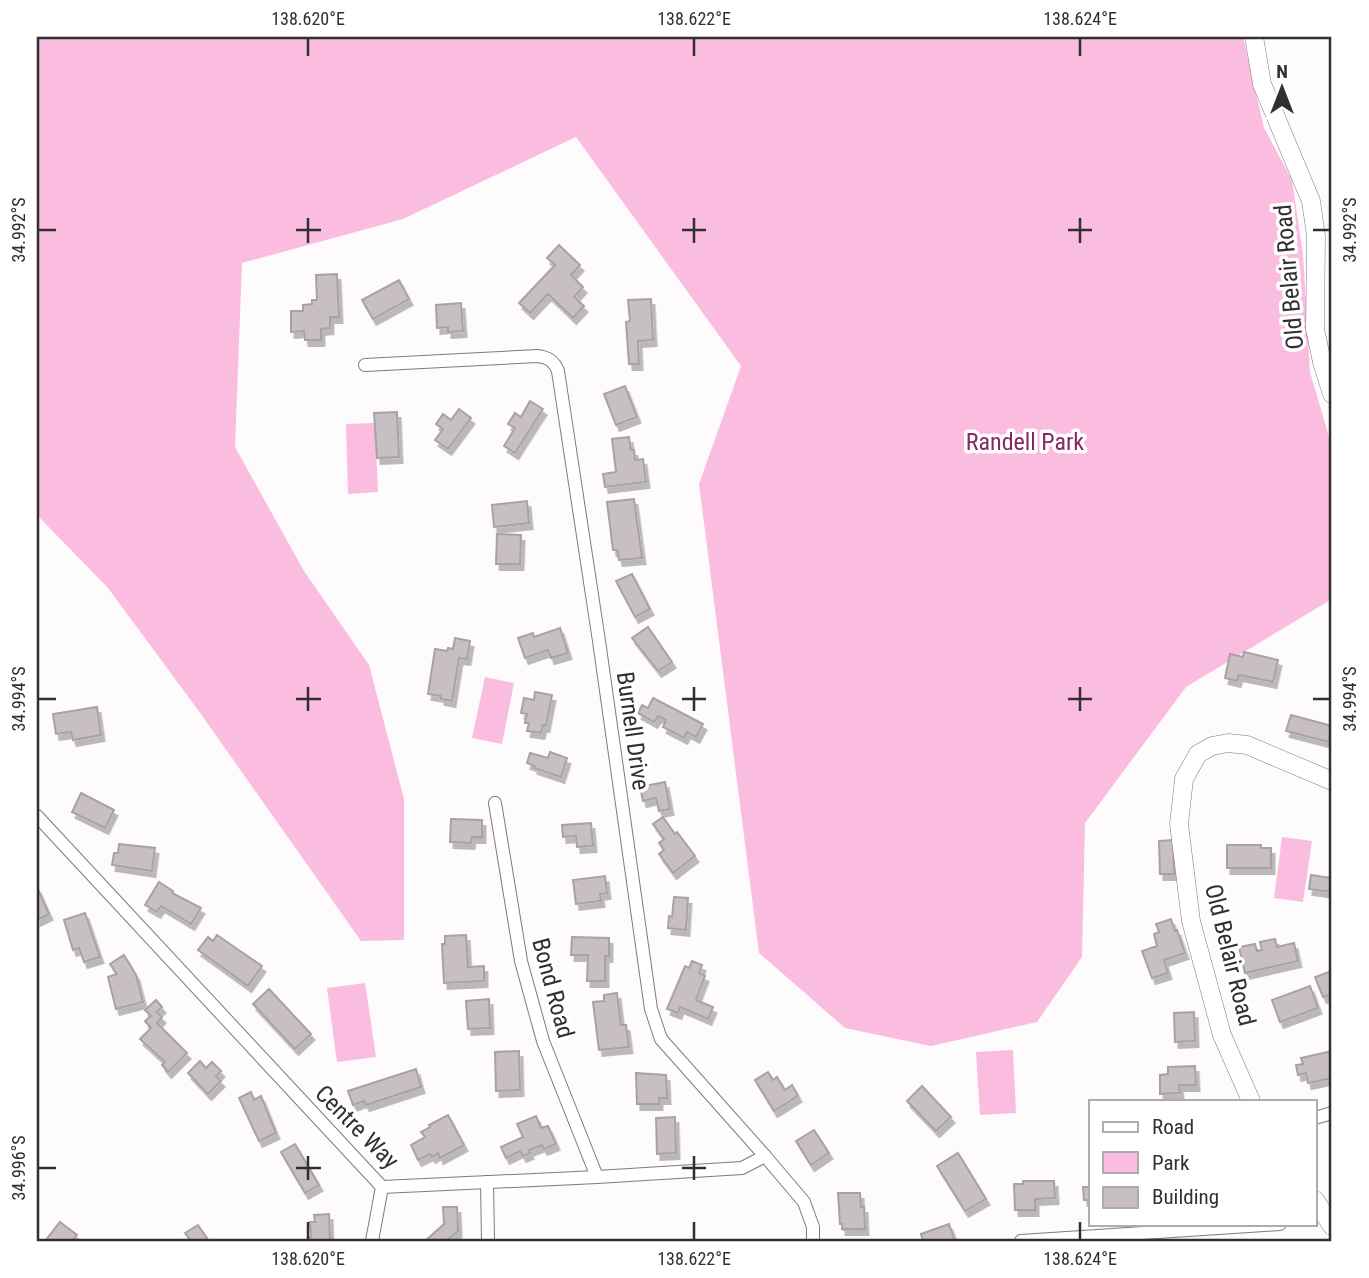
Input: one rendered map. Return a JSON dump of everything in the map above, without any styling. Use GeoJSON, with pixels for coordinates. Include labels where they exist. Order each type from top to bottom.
{"type":"FeatureCollection","features":[{"type":"Feature","properties":{"kind":"main road","name":"Old Belair Road"},"geometry":{"type":"LineString","coordinates":[[1254,37],[1262,84],[1311,201],[1315,236],[1315,329],[1332,394]]}},
{"type":"Feature","properties":{"kind":"main road","name":"Old Belair Road"},"geometry":{"type":"LineString","coordinates":[[1251,1100],[1222,1035],[1191,921],[1179,824],[1184,779],[1198,754],[1212,746],[1228,743],[1247,745],[1332,781]]}},
{"type":"Feature","properties":{"kind":"street","name":"Burnell Drive"},"geometry":{"type":"LineString","coordinates":[[365,365],[537,356],[546,357],[555,364],[599,641],[654,1022],[661,1039],[804,1202],[813,1227],[813,1241]]}},
{"type":"Feature","properties":{"kind":"street","name":"Bond Road"},"geometry":{"type":"LineString","coordinates":[[495,803],[521,961],[543,1041],[597,1177]]}},
{"type":"Feature","properties":{"kind":"street","name":"Centre Way"},"geometry":{"type":"LineString","coordinates":[[37,816],[382,1187],[742,1168],[765,1156]]}},
{"type":"Feature","properties":{"kind":"street"},"geometry":{"type":"LineString","coordinates":[[487,1182],[488,1241]]}},
{"type":"Feature","properties":{"kind":"street"},"geometry":{"type":"LineString","coordinates":[[372,1241],[382,1187]]}},
{"type":"Feature","properties":{"kind":"street"},"geometry":{"type":"LineString","coordinates":[[1021,1241],[1250,1226]]}},
{"type":"Feature","properties":{"kind":"green space","name":"Randell Park"},"geometry":{"type":"Polygon","coordinates":[[[37,37],[1243,37],[1264,128],[1292,180],[1303,254],[1310,372],[1332,447],[1332,599],[1186,687],[1085,823],[1082,957],[1037,1022],[931,1046],[845,1028],[759,953],[699,484],[741,366],[576,137],[403,219],[242,263],[235,447],[304,571],[369,665],[404,799],[404,940],[361,941],[108,588],[37,515],[37,37]]]}},
{"type":"Feature","properties":{"kind":"green space"},"geometry":{"type":"Polygon","coordinates":[[[375,423],[378,492],[348,494],[346,424],[375,423]]]}},
{"type":"Feature","properties":{"kind":"green space"},"geometry":{"type":"Polygon","coordinates":[[[485,677],[514,683],[502,744],[472,738],[485,677]]]}},
{"type":"Feature","properties":{"kind":"green space"},"geometry":{"type":"Polygon","coordinates":[[[1282,837],[1312,841],[1303,902],[1274,898],[1282,837]]]}},
{"type":"Feature","properties":{"kind":"green space"},"geometry":{"type":"Polygon","coordinates":[[[365,983],[376,1057],[337,1062],[327,988],[365,983]]]}},
{"type":"Feature","properties":{"kind":"green space"},"geometry":{"type":"Polygon","coordinates":[[[1013,1050],[1016,1113],[980,1115],[976,1052],[1013,1050]]]}},
{"type":"Feature","properties":{"kind":"building"},"geometry":{"type":"Polygon","coordinates":[[[559,245],[580,265],[571,275],[583,287],[574,297],[584,306],[573,318],[548,294],[530,313],[519,303],[555,265],[547,258],[559,245]]]}},
{"type":"Feature","properties":{"kind":"building"},"geometry":{"type":"Polygon","coordinates":[[[337,274],[339,317],[330,317],[330,328],[321,329],[321,340],[305,340],[304,331],[291,332],[291,311],[303,311],[303,305],[317,300],[316,275],[337,274]]]}},
{"type":"Feature","properties":{"kind":"building"},"geometry":{"type":"Polygon","coordinates":[[[399,280],[409,299],[373,319],[362,300],[399,280]]]}},
{"type":"Feature","properties":{"kind":"building"},"geometry":{"type":"Polygon","coordinates":[[[651,299],[653,340],[638,341],[639,364],[629,364],[626,322],[630,321],[628,300],[651,299]]]}},
{"type":"Feature","properties":{"kind":"building"},"geometry":{"type":"Polygon","coordinates":[[[461,303],[463,331],[448,332],[448,327],[437,328],[436,305],[461,303]]]}},
{"type":"Feature","properties":{"kind":"building"},"geometry":{"type":"Polygon","coordinates":[[[625,386],[637,417],[616,425],[604,394],[625,386]]]}},
{"type":"Feature","properties":{"kind":"building"},"geometry":{"type":"Polygon","coordinates":[[[530,401],[543,409],[515,453],[504,446],[515,428],[508,424],[515,413],[521,417],[530,401]]]}},
{"type":"Feature","properties":{"kind":"building"},"geometry":{"type":"Polygon","coordinates":[[[459,409],[471,418],[448,449],[435,440],[443,429],[436,424],[443,414],[451,420],[459,409]]]}},
{"type":"Feature","properties":{"kind":"building"},"geometry":{"type":"Polygon","coordinates":[[[397,412],[399,457],[377,458],[374,413],[397,412]]]}},
{"type":"Feature","properties":{"kind":"building"},"geometry":{"type":"Polygon","coordinates":[[[629,437],[635,460],[643,459],[646,482],[605,487],[603,474],[616,472],[612,439],[629,437]]]}},
{"type":"Feature","properties":{"kind":"building"},"geometry":{"type":"Polygon","coordinates":[[[634,499],[642,558],[619,560],[617,550],[613,550],[607,502],[634,499]]]}},
{"type":"Feature","properties":{"kind":"building"},"geometry":{"type":"Polygon","coordinates":[[[527,501],[529,523],[494,527],[492,505],[527,501]]]}},
{"type":"Feature","properties":{"kind":"building"},"geometry":{"type":"Polygon","coordinates":[[[497,534],[521,535],[520,564],[496,564],[497,534]]]}},
{"type":"Feature","properties":{"kind":"building"},"geometry":{"type":"Polygon","coordinates":[[[632,574],[650,609],[635,617],[616,581],[632,574]]]}},
{"type":"Feature","properties":{"kind":"building"},"geometry":{"type":"Polygon","coordinates":[[[648,627],[672,662],[658,671],[632,638],[648,627]]]}},
{"type":"Feature","properties":{"kind":"building"},"geometry":{"type":"Polygon","coordinates":[[[560,628],[568,653],[551,658],[548,650],[525,658],[518,638],[533,633],[534,637],[560,628]]]}},
{"type":"Feature","properties":{"kind":"building"},"geometry":{"type":"Polygon","coordinates":[[[455,638],[470,641],[467,659],[459,658],[452,701],[428,694],[435,649],[453,649],[455,638]]]}},
{"type":"Feature","properties":{"kind":"building"},"geometry":{"type":"Polygon","coordinates":[[[1244,652],[1278,660],[1273,682],[1239,675],[1237,681],[1225,678],[1230,654],[1243,657],[1244,652]]]}},
{"type":"Feature","properties":{"kind":"building"},"geometry":{"type":"Polygon","coordinates":[[[535,692],[552,695],[546,726],[543,725],[541,733],[527,731],[527,714],[521,713],[524,698],[534,700],[535,692]]]}},
{"type":"Feature","properties":{"kind":"building"},"geometry":{"type":"Polygon","coordinates":[[[653,698],[703,724],[696,737],[687,732],[684,738],[663,727],[666,720],[658,716],[654,722],[638,713],[642,705],[648,708],[653,698]]]}},
{"type":"Feature","properties":{"kind":"building"},"geometry":{"type":"Polygon","coordinates":[[[97,707],[101,735],[73,740],[71,732],[56,734],[53,714],[97,707]]]}},
{"type":"Feature","properties":{"kind":"building"},"geometry":{"type":"Polygon","coordinates":[[[1291,715],[1332,726],[1329,742],[1286,731],[1291,715]]]}},
{"type":"Feature","properties":{"kind":"building"},"geometry":{"type":"Polygon","coordinates":[[[550,752],[567,758],[561,777],[527,763],[530,753],[548,758],[550,752]]]}},
{"type":"Feature","properties":{"kind":"building"},"geometry":{"type":"Polygon","coordinates":[[[665,782],[670,809],[659,811],[656,798],[643,801],[640,787],[665,782]]]}},
{"type":"Feature","properties":{"kind":"building"},"geometry":{"type":"Polygon","coordinates":[[[81,793],[114,810],[105,828],[72,812],[81,793]]]}},
{"type":"Feature","properties":{"kind":"building"},"geometry":{"type":"Polygon","coordinates":[[[663,817],[695,856],[673,873],[659,854],[664,850],[659,843],[664,839],[653,824],[663,817]]]}},
{"type":"Feature","properties":{"kind":"building"},"geometry":{"type":"Polygon","coordinates":[[[451,819],[482,820],[482,837],[472,837],[471,843],[450,842],[451,819]]]}},
{"type":"Feature","properties":{"kind":"building"},"geometry":{"type":"Polygon","coordinates":[[[591,823],[593,846],[577,847],[576,836],[563,837],[562,825],[591,823]]]}},
{"type":"Feature","properties":{"kind":"building"},"geometry":{"type":"Polygon","coordinates":[[[1173,840],[1174,874],[1160,874],[1159,841],[1173,840]]]}},
{"type":"Feature","properties":{"kind":"building"},"geometry":{"type":"Polygon","coordinates":[[[119,844],[155,848],[152,871],[112,865],[119,844]]]}},
{"type":"Feature","properties":{"kind":"building"},"geometry":{"type":"Polygon","coordinates":[[[1227,845],[1261,845],[1261,848],[1271,848],[1271,868],[1227,868],[1227,845]]]}},
{"type":"Feature","properties":{"kind":"building"},"geometry":{"type":"Polygon","coordinates":[[[1311,875],[1332,878],[1332,892],[1309,889],[1311,875]]]}},
{"type":"Feature","properties":{"kind":"building"},"geometry":{"type":"Polygon","coordinates":[[[605,876],[607,893],[600,894],[601,901],[576,904],[573,880],[605,876]]]}},
{"type":"Feature","properties":{"kind":"building"},"geometry":{"type":"Polygon","coordinates":[[[159,882],[173,891],[172,893],[201,908],[191,924],[161,906],[157,912],[145,905],[159,882]]]}},
{"type":"Feature","properties":{"kind":"building"},"geometry":{"type":"Polygon","coordinates":[[[37,887],[49,914],[37,920],[37,887]]]}},
{"type":"Feature","properties":{"kind":"building"},"geometry":{"type":"Polygon","coordinates":[[[674,897],[688,898],[686,930],[668,928],[674,897]]]}},
{"type":"Feature","properties":{"kind":"building"},"geometry":{"type":"Polygon","coordinates":[[[85,913],[100,957],[84,962],[79,948],[73,950],[64,920],[85,913]]]}},
{"type":"Feature","properties":{"kind":"building"},"geometry":{"type":"Polygon","coordinates":[[[1171,919],[1185,953],[1164,960],[1168,973],[1152,978],[1142,951],[1157,946],[1154,934],[1159,932],[1156,924],[1171,919]]]}},
{"type":"Feature","properties":{"kind":"building"},"geometry":{"type":"Polygon","coordinates":[[[217,935],[262,966],[248,986],[198,950],[208,937],[213,941],[217,935]]]}},
{"type":"Feature","properties":{"kind":"building"},"geometry":{"type":"Polygon","coordinates":[[[466,935],[468,967],[484,966],[484,981],[444,983],[442,944],[445,944],[445,936],[466,935]]]}},
{"type":"Feature","properties":{"kind":"building"},"geometry":{"type":"Polygon","coordinates":[[[572,937],[609,938],[609,956],[605,956],[605,981],[587,981],[588,955],[571,955],[572,937]]]}},
{"type":"Feature","properties":{"kind":"building"},"geometry":{"type":"Polygon","coordinates":[[[1275,939],[1277,947],[1294,943],[1298,961],[1245,973],[1239,947],[1255,944],[1257,951],[1262,950],[1260,942],[1275,939]]]}},
{"type":"Feature","properties":{"kind":"building"},"geometry":{"type":"Polygon","coordinates":[[[124,955],[136,975],[143,1002],[116,1009],[108,977],[117,974],[110,964],[124,955]]]}},
{"type":"Feature","properties":{"kind":"building"},"geometry":{"type":"Polygon","coordinates":[[[692,961],[702,965],[699,973],[705,976],[696,1000],[713,1007],[708,1019],[680,1007],[678,1013],[667,1009],[685,966],[689,968],[692,961]]]}},
{"type":"Feature","properties":{"kind":"building"},"geometry":{"type":"Polygon","coordinates":[[[1332,971],[1332,994],[1323,997],[1315,977],[1332,971]]]}},
{"type":"Feature","properties":{"kind":"building"},"geometry":{"type":"Polygon","coordinates":[[[1310,986],[1318,1008],[1280,1022],[1272,1000],[1310,986]]]}},
{"type":"Feature","properties":{"kind":"building"},"geometry":{"type":"Polygon","coordinates":[[[269,989],[311,1034],[295,1049],[253,1004],[269,989]]]}},
{"type":"Feature","properties":{"kind":"building"},"geometry":{"type":"Polygon","coordinates":[[[617,993],[621,1025],[626,1025],[629,1047],[599,1050],[593,1002],[604,1001],[604,995],[617,993]]]}},
{"type":"Feature","properties":{"kind":"building"},"geometry":{"type":"Polygon","coordinates":[[[489,999],[490,1028],[468,1029],[466,1001],[489,999]]]}},
{"type":"Feature","properties":{"kind":"building"},"geometry":{"type":"Polygon","coordinates":[[[156,1000],[162,1007],[157,1012],[162,1017],[157,1023],[187,1053],[168,1072],[162,1065],[165,1062],[140,1039],[151,1028],[145,1021],[151,1016],[145,1010],[156,1000]]]}},
{"type":"Feature","properties":{"kind":"building"},"geometry":{"type":"Polygon","coordinates":[[[1194,1012],[1195,1041],[1175,1042],[1174,1013],[1194,1012]]]}},
{"type":"Feature","properties":{"kind":"building"},"geometry":{"type":"Polygon","coordinates":[[[519,1051],[520,1090],[496,1091],[495,1052],[519,1051]]]}},
{"type":"Feature","properties":{"kind":"building"},"geometry":{"type":"Polygon","coordinates":[[[1332,1051],[1332,1078],[1308,1083],[1306,1073],[1298,1075],[1296,1065],[1303,1064],[1301,1058],[1332,1051]]]}},
{"type":"Feature","properties":{"kind":"building"},"geometry":{"type":"Polygon","coordinates":[[[200,1061],[206,1068],[212,1062],[221,1071],[216,1076],[221,1081],[208,1094],[188,1073],[200,1061]]]}},
{"type":"Feature","properties":{"kind":"building"},"geometry":{"type":"Polygon","coordinates":[[[1195,1066],[1196,1085],[1179,1085],[1180,1093],[1160,1094],[1160,1075],[1168,1074],[1168,1067],[1195,1066]]]}},
{"type":"Feature","properties":{"kind":"building"},"geometry":{"type":"Polygon","coordinates":[[[416,1069],[421,1087],[366,1105],[364,1101],[353,1105],[348,1091],[416,1069]]]}},
{"type":"Feature","properties":{"kind":"building"},"geometry":{"type":"Polygon","coordinates":[[[768,1072],[773,1080],[777,1077],[785,1090],[792,1085],[798,1096],[774,1111],[755,1080],[768,1072]]]}},
{"type":"Feature","properties":{"kind":"building"},"geometry":{"type":"Polygon","coordinates":[[[636,1073],[666,1075],[667,1098],[659,1098],[659,1104],[637,1104],[636,1073]]]}},
{"type":"Feature","properties":{"kind":"building"},"geometry":{"type":"Polygon","coordinates":[[[922,1086],[951,1117],[936,1131],[907,1101],[922,1086]]]}},
{"type":"Feature","properties":{"kind":"building"},"geometry":{"type":"Polygon","coordinates":[[[251,1092],[254,1100],[261,1096],[276,1133],[259,1141],[239,1098],[251,1092]]]}},
{"type":"Feature","properties":{"kind":"building"},"geometry":{"type":"Polygon","coordinates":[[[448,1115],[464,1145],[440,1158],[438,1153],[418,1160],[411,1145],[425,1137],[421,1132],[430,1127],[429,1125],[448,1115]]]}},
{"type":"Feature","properties":{"kind":"building"},"geometry":{"type":"Polygon","coordinates":[[[536,1116],[541,1128],[548,1126],[556,1144],[544,1149],[542,1145],[529,1150],[530,1153],[523,1156],[520,1151],[506,1158],[501,1147],[523,1137],[517,1124],[536,1116]]]}},
{"type":"Feature","properties":{"kind":"building"},"geometry":{"type":"Polygon","coordinates":[[[675,1117],[676,1153],[657,1154],[656,1118],[675,1117]]]}},
{"type":"Feature","properties":{"kind":"building"},"geometry":{"type":"Polygon","coordinates":[[[814,1130],[829,1153],[811,1165],[796,1141],[814,1130]]]}},
{"type":"Feature","properties":{"kind":"building"},"geometry":{"type":"Polygon","coordinates":[[[295,1144],[319,1185],[305,1193],[281,1152],[295,1144]]]}},
{"type":"Feature","properties":{"kind":"building"},"geometry":{"type":"Polygon","coordinates":[[[958,1153],[986,1199],[965,1211],[937,1166],[958,1153]]]}},
{"type":"Feature","properties":{"kind":"building"},"geometry":{"type":"Polygon","coordinates":[[[1023,1181],[1054,1181],[1055,1198],[1035,1199],[1035,1210],[1015,1210],[1014,1184],[1023,1184],[1023,1181]]]}},
{"type":"Feature","properties":{"kind":"building"},"geometry":{"type":"Polygon","coordinates":[[[1083,1187],[1089,1187],[1089,1200],[1084,1200],[1083,1187]]]}},
{"type":"Feature","properties":{"kind":"building"},"geometry":{"type":"Polygon","coordinates":[[[838,1193],[860,1193],[865,1229],[842,1229],[838,1193]]]}},
{"type":"Feature","properties":{"kind":"building"},"geometry":{"type":"Polygon","coordinates":[[[443,1207],[457,1207],[458,1231],[446,1241],[425,1241],[444,1224],[443,1207]]]}},
{"type":"Feature","properties":{"kind":"building"},"geometry":{"type":"Polygon","coordinates":[[[329,1214],[330,1241],[309,1241],[310,1222],[315,1222],[314,1215],[329,1214]]]}},
{"type":"Feature","properties":{"kind":"building"},"geometry":{"type":"Polygon","coordinates":[[[60,1222],[77,1235],[72,1241],[45,1241],[60,1222]]]}},
{"type":"Feature","properties":{"kind":"building"},"geometry":{"type":"Polygon","coordinates":[[[949,1224],[955,1241],[923,1241],[921,1234],[949,1224]]]}},
{"type":"Feature","properties":{"kind":"building"},"geometry":{"type":"Polygon","coordinates":[[[198,1225],[209,1241],[187,1241],[190,1240],[185,1233],[198,1225]]]}}]}
